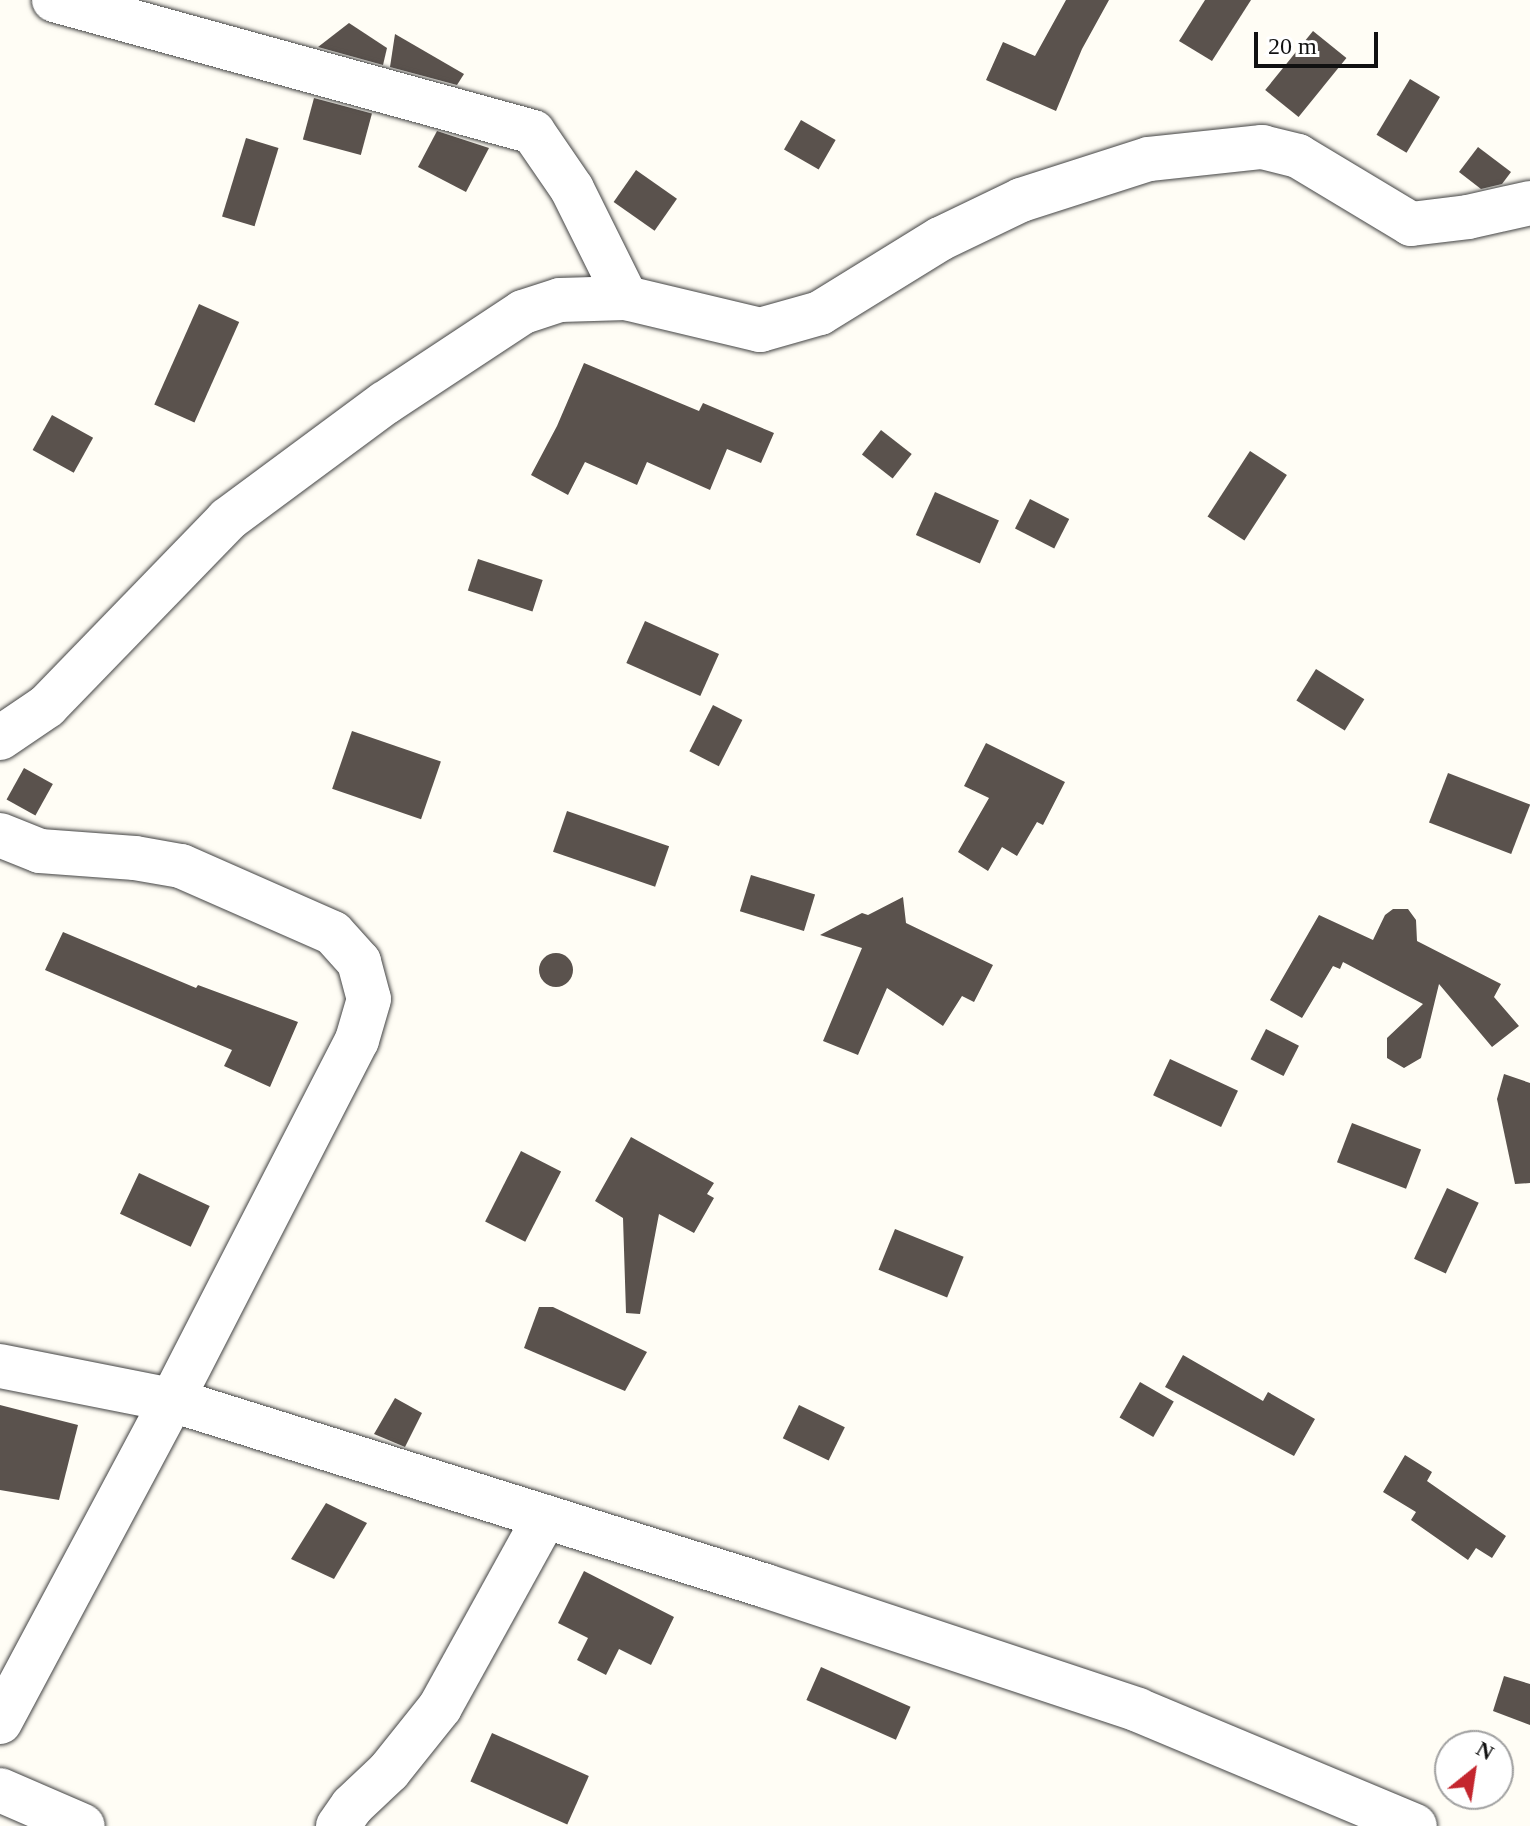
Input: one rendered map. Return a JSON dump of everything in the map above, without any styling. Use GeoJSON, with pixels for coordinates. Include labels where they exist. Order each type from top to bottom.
{"type":"FeatureCollection","features":[{"type":"Feature","properties":{"kind":"street"},"geometry":{"type":"LineString","coordinates":[[54,0],[533,132],[572,189],[626,298]]}},
{"type":"Feature","properties":{"kind":"street"},"geometry":{"type":"LineString","coordinates":[[0,738],[47,706],[228,519],[385,403],[523,312],[560,300],[626,298],[760,330],[820,313],[940,239],[1021,200],[1149,159],[1262,147],[1298,156],[1411,224],[1468,217],[1530,203]]}},
{"type":"Feature","properties":{"kind":"street"},"geometry":{"type":"LineString","coordinates":[[0,835],[40,851],[135,858],[181,866],[333,933],[359,962],[369,999],[357,1040],[172,1400],[0,1722]]}},
{"type":"Feature","properties":{"kind":"street"},"geometry":{"type":"LineString","coordinates":[[0,1366],[172,1400],[545,1517],[1138,1710],[1415,1826]]}},
{"type":"Feature","properties":{"kind":"street"},"geometry":{"type":"LineString","coordinates":[[338,1826],[352,1806],[389,1771],[440,1707],[545,1517]]}},
{"type":"Feature","properties":{"kind":"street"},"geometry":{"type":"LineString","coordinates":[[0,1790],[83,1826]]}},
{"type":"Feature","properties":{"kind":"building"},"geometry":{"type":"Polygon","coordinates":[[[1066,0],[1109,0],[1082,49],[1056,111],[986,80],[1003,42],[1035,56],[1066,0]]]}},
{"type":"Feature","properties":{"kind":"building"},"geometry":{"type":"Polygon","coordinates":[[[1205,0],[1251,0],[1212,61],[1179,41],[1205,0]]]}},
{"type":"Feature","properties":{"kind":"building"},"geometry":{"type":"Polygon","coordinates":[[[349,23],[387,48],[383,65],[318,47],[349,23]]]}},
{"type":"Feature","properties":{"kind":"building"},"geometry":{"type":"Polygon","coordinates":[[[1313,31],[1346,58],[1299,117],[1265,90],[1313,31]]]}},
{"type":"Feature","properties":{"kind":"building"},"geometry":{"type":"Polygon","coordinates":[[[395,34],[464,74],[457,85],[390,67],[395,34]]]}},
{"type":"Feature","properties":{"kind":"building"},"geometry":{"type":"Polygon","coordinates":[[[1410,79],[1440,97],[1407,153],[1377,135],[1410,79]]]}},
{"type":"Feature","properties":{"kind":"building"},"geometry":{"type":"Polygon","coordinates":[[[314,98],[372,114],[361,155],[303,140],[314,98]]]}},
{"type":"Feature","properties":{"kind":"building"},"geometry":{"type":"Polygon","coordinates":[[[801,120],[836,140],[819,169],[784,149],[801,120]]]}},
{"type":"Feature","properties":{"kind":"building"},"geometry":{"type":"Polygon","coordinates":[[[437,131],[489,148],[466,192],[418,167],[437,131]]]}},
{"type":"Feature","properties":{"kind":"building"},"geometry":{"type":"Polygon","coordinates":[[[246,138],[279,148],[255,226],[222,216],[246,138]]]}},
{"type":"Feature","properties":{"kind":"building"},"geometry":{"type":"Polygon","coordinates":[[[1478,147],[1511,172],[1502,184],[1481,189],[1459,172],[1478,147]]]}},
{"type":"Feature","properties":{"kind":"building"},"geometry":{"type":"Polygon","coordinates":[[[636,170],[677,199],[655,231],[614,202],[636,170]]]}},
{"type":"Feature","properties":{"kind":"building"},"geometry":{"type":"Polygon","coordinates":[[[199,304],[239,322],[194,422],[154,404],[199,304]]]}},
{"type":"Feature","properties":{"kind":"building"},"geometry":{"type":"Polygon","coordinates":[[[584,363],[699,411],[703,403],[774,433],[761,463],[727,449],[710,490],[647,462],[637,485],[585,462],[568,495],[531,475],[557,426],[584,363]]]}},
{"type":"Feature","properties":{"kind":"building"},"geometry":{"type":"Polygon","coordinates":[[[52,415],[93,438],[74,473],[33,450],[52,415]]]}},
{"type":"Feature","properties":{"kind":"building"},"geometry":{"type":"Polygon","coordinates":[[[881,430],[912,454],[893,478],[862,454],[881,430]]]}},
{"type":"Feature","properties":{"kind":"building"},"geometry":{"type":"Polygon","coordinates":[[[1250,451],[1287,475],[1244,540],[1208,516],[1250,451]]]}},
{"type":"Feature","properties":{"kind":"building"},"geometry":{"type":"Polygon","coordinates":[[[935,492],[999,520],[980,563],[916,535],[935,492]]]}},
{"type":"Feature","properties":{"kind":"building"},"geometry":{"type":"Polygon","coordinates":[[[1030,499],[1069,519],[1054,548],[1015,528],[1030,499]]]}},
{"type":"Feature","properties":{"kind":"building"},"geometry":{"type":"Polygon","coordinates":[[[478,559],[543,580],[532,611],[468,590],[478,559]]]}},
{"type":"Feature","properties":{"kind":"building"},"geometry":{"type":"Polygon","coordinates":[[[645,621],[719,654],[700,696],[626,663],[645,621]]]}},
{"type":"Feature","properties":{"kind":"building"},"geometry":{"type":"Polygon","coordinates":[[[1316,669],[1364,699],[1345,731],[1296,700],[1316,669]]]}},
{"type":"Feature","properties":{"kind":"building"},"geometry":{"type":"Polygon","coordinates":[[[713,705],[742,720],[719,766],[689,751],[713,705]]]}},
{"type":"Feature","properties":{"kind":"building"},"geometry":{"type":"Polygon","coordinates":[[[352,731],[441,762],[421,819],[332,789],[352,731]]]}},
{"type":"Feature","properties":{"kind":"building"},"geometry":{"type":"Polygon","coordinates":[[[986,743],[1065,782],[1043,825],[1037,822],[1017,856],[1002,847],[988,871],[958,852],[989,798],[964,786],[986,743]]]}},
{"type":"Feature","properties":{"kind":"building"},"geometry":{"type":"Polygon","coordinates":[[[24,768],[53,784],[35,815],[7,799],[24,768]]]}},
{"type":"Feature","properties":{"kind":"building"},"geometry":{"type":"Polygon","coordinates":[[[1448,773],[1530,804],[1511,854],[1429,822],[1448,773]]]}},
{"type":"Feature","properties":{"kind":"building"},"geometry":{"type":"Polygon","coordinates":[[[567,811],[669,846],[655,887],[553,852],[567,811]]]}},
{"type":"Feature","properties":{"kind":"building"},"geometry":{"type":"Polygon","coordinates":[[[751,875],[815,895],[804,931],[740,911],[751,875]]]}},
{"type":"Feature","properties":{"kind":"building"},"geometry":{"type":"Polygon","coordinates":[[[903,897],[906,923],[993,965],[974,1002],[962,996],[943,1026],[887,988],[858,1055],[823,1041],[862,948],[820,935],[862,913],[868,915],[903,897]]]}},
{"type":"Feature","properties":{"kind":"building"},"geometry":{"type":"Polygon","coordinates":[[[1393,909],[1408,909],[1416,920],[1417,941],[1501,984],[1494,997],[1519,1026],[1492,1047],[1439,984],[1421,1058],[1404,1068],[1387,1058],[1387,1038],[1423,1004],[1343,962],[1340,969],[1333,966],[1302,1018],[1270,1000],[1319,915],[1373,940],[1385,915],[1393,909]]]}},
{"type":"Feature","properties":{"kind":"building"},"geometry":{"type":"Polygon","coordinates":[[[63,932],[196,988],[198,985],[298,1022],[270,1087],[224,1066],[232,1050],[45,970],[63,932]]]}},
{"type":"Feature","properties":{"kind":"building"},"geometry":{"type":"Polygon","coordinates":[[[556,953],[568,958],[573,970],[568,982],[556,987],[544,982],[539,970],[544,958],[556,953]]]}},
{"type":"Feature","properties":{"kind":"building"},"geometry":{"type":"Polygon","coordinates":[[[1266,1029],[1299,1046],[1284,1076],[1251,1059],[1266,1029]]]}},
{"type":"Feature","properties":{"kind":"building"},"geometry":{"type":"Polygon","coordinates":[[[1170,1059],[1238,1091],[1221,1127],[1153,1095],[1170,1059]]]}},
{"type":"Feature","properties":{"kind":"building"},"geometry":{"type":"Polygon","coordinates":[[[1504,1074],[1530,1083],[1530,1183],[1515,1184],[1497,1099],[1504,1074]]]}},
{"type":"Feature","properties":{"kind":"building"},"geometry":{"type":"Polygon","coordinates":[[[1352,1123],[1421,1150],[1406,1189],[1337,1162],[1352,1123]]]}},
{"type":"Feature","properties":{"kind":"building"},"geometry":{"type":"Polygon","coordinates":[[[631,1137],[714,1183],[707,1194],[714,1198],[694,1233],[659,1214],[640,1314],[626,1313],[623,1218],[595,1201],[631,1137]]]}},
{"type":"Feature","properties":{"kind":"building"},"geometry":{"type":"Polygon","coordinates":[[[521,1151],[561,1171],[525,1242],[485,1221],[521,1151]]]}},
{"type":"Feature","properties":{"kind":"building"},"geometry":{"type":"Polygon","coordinates":[[[139,1173],[210,1206],[191,1247],[120,1214],[139,1173]]]}},
{"type":"Feature","properties":{"kind":"building"},"geometry":{"type":"Polygon","coordinates":[[[1447,1188],[1479,1203],[1446,1273],[1414,1259],[1447,1188]]]}},
{"type":"Feature","properties":{"kind":"building"},"geometry":{"type":"Polygon","coordinates":[[[895,1229],[964,1257],[947,1298],[879,1270],[895,1229]]]}},
{"type":"Feature","properties":{"kind":"building"},"geometry":{"type":"Polygon","coordinates":[[[539,1307],[553,1307],[647,1352],[625,1391],[524,1348],[539,1307]]]}},
{"type":"Feature","properties":{"kind":"building"},"geometry":{"type":"Polygon","coordinates":[[[1183,1355],[1263,1401],[1268,1392],[1315,1419],[1294,1456],[1165,1387],[1183,1355]]]}},
{"type":"Feature","properties":{"kind":"building"},"geometry":{"type":"Polygon","coordinates":[[[1140,1382],[1174,1402],[1153,1437],[1120,1418],[1140,1382]]]}},
{"type":"Feature","properties":{"kind":"building"},"geometry":{"type":"Polygon","coordinates":[[[395,1398],[422,1413],[405,1447],[374,1434],[395,1398]]]}},
{"type":"Feature","properties":{"kind":"building"},"geometry":{"type":"Polygon","coordinates":[[[0,1405],[78,1425],[59,1500],[0,1490],[0,1405]]]}},
{"type":"Feature","properties":{"kind":"building"},"geometry":{"type":"Polygon","coordinates":[[[799,1405],[845,1427],[829,1461],[783,1438],[799,1405]]]}},
{"type":"Feature","properties":{"kind":"building"},"geometry":{"type":"Polygon","coordinates":[[[1405,1455],[1432,1472],[1427,1481],[1506,1536],[1492,1558],[1476,1548],[1468,1560],[1411,1520],[1416,1512],[1383,1492],[1405,1455]]]}},
{"type":"Feature","properties":{"kind":"building"},"geometry":{"type":"Polygon","coordinates":[[[326,1503],[367,1523],[334,1579],[291,1559],[326,1503]]]}},
{"type":"Feature","properties":{"kind":"building"},"geometry":{"type":"Polygon","coordinates":[[[584,1571],[674,1617],[651,1665],[619,1649],[606,1675],[577,1660],[588,1638],[558,1623],[584,1571]]]}},
{"type":"Feature","properties":{"kind":"building"},"geometry":{"type":"Polygon","coordinates":[[[821,1667],[911,1707],[896,1740],[806,1700],[821,1667]]]}},
{"type":"Feature","properties":{"kind":"building"},"geometry":{"type":"Polygon","coordinates":[[[1504,1676],[1530,1684],[1530,1725],[1493,1711],[1504,1676]]]}},
{"type":"Feature","properties":{"kind":"building"},"geometry":{"type":"Polygon","coordinates":[[[492,1733],[589,1776],[567,1825],[470,1781],[492,1733]]]}}]}
